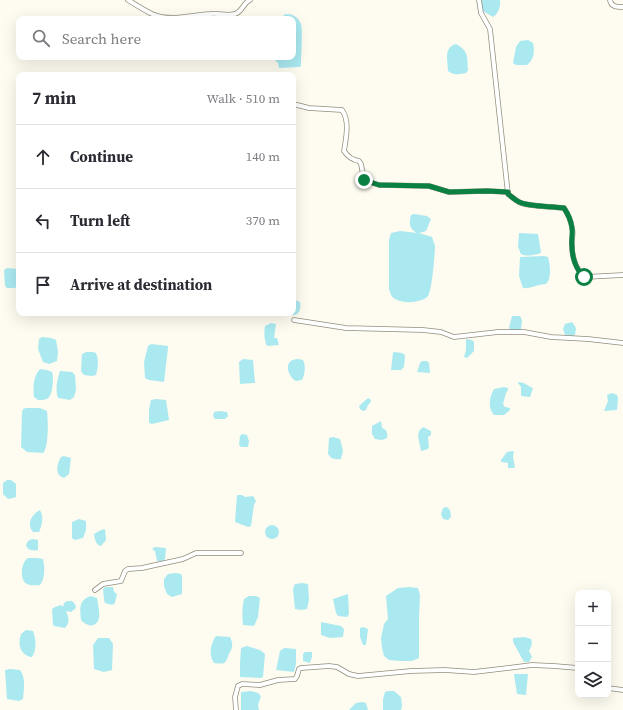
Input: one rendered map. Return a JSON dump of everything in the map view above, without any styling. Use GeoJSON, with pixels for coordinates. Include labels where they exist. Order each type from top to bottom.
{"type":"FeatureCollection","features":[{"type":"Feature","properties":{"kind":"street"},"geometry":{"type":"LineString","coordinates":[[128,0],[154,15],[160,16]]}},
{"type":"Feature","properties":{"kind":"street"},"geometry":{"type":"LineString","coordinates":[[176,16],[216,14],[224,16],[235,14],[241,11],[247,1],[250,0]]}},
{"type":"Feature","properties":{"kind":"street"},"geometry":{"type":"LineString","coordinates":[[479,0],[481,13],[490,29],[508,194],[519,202],[531,206],[551,206],[564,208],[569,215],[573,229],[573,259],[580,274],[584,277],[623,275]]}},
{"type":"Feature","properties":{"kind":"street"},"geometry":{"type":"LineString","coordinates":[[610,0],[610,4],[616,7],[623,7]]}},
{"type":"Feature","properties":{"kind":"street"},"geometry":{"type":"LineString","coordinates":[[296,105],[309,108],[342,110],[345,116],[347,132],[344,151],[347,156],[355,161],[359,161],[362,164],[364,180],[368,182],[379,185],[393,186],[429,186],[449,192],[508,192]]}},
{"type":"Feature","properties":{"kind":"street"},"geometry":{"type":"LineString","coordinates":[[294,320],[346,328],[423,330],[441,332],[454,337],[498,332],[524,332],[551,337],[623,343]]}},
{"type":"Feature","properties":{"kind":"street"},"geometry":{"type":"LineString","coordinates":[[95,590],[103,584],[121,581],[125,571],[128,569],[142,568],[182,559],[196,553],[241,553]]}},
{"type":"Feature","properties":{"kind":"street"},"geometry":{"type":"LineString","coordinates":[[236,710],[235,697],[238,686],[242,684],[260,685],[278,680],[295,679],[299,669],[301,668],[330,666],[337,667],[348,674],[358,676],[411,671],[445,670],[474,672],[532,665],[575,668]]}},
{"type":"Feature","properties":{"kind":"street"},"geometry":{"type":"LineString","coordinates":[[611,688],[623,690]]}},
{"type":"Feature","properties":{"kind":"water"},"geometry":{"type":"Polygon","coordinates":[[[480,0],[500,0],[499,10],[495,16],[493,17],[481,10],[480,0]]]}},
{"type":"Feature","properties":{"kind":"water"},"geometry":{"type":"Polygon","coordinates":[[[286,14],[295,16],[282,16],[286,14]]]}},
{"type":"Feature","properties":{"kind":"water"},"geometry":{"type":"Polygon","coordinates":[[[296,17],[302,27],[301,66],[279,68],[278,63],[275,60],[296,60],[296,17]]]}},
{"type":"Feature","properties":{"kind":"water"},"geometry":{"type":"Polygon","coordinates":[[[528,40],[533,43],[533,58],[527,65],[516,65],[513,63],[516,47],[520,41],[528,40]]]}},
{"type":"Feature","properties":{"kind":"water"},"geometry":{"type":"Polygon","coordinates":[[[456,44],[465,52],[468,70],[466,73],[454,74],[448,71],[448,51],[449,48],[456,44]]]}},
{"type":"Feature","properties":{"kind":"water"},"geometry":{"type":"Polygon","coordinates":[[[411,215],[427,216],[431,219],[426,231],[419,233],[432,237],[435,246],[433,272],[428,296],[417,301],[403,302],[394,298],[389,289],[389,240],[391,233],[400,231],[417,233],[412,230],[410,226],[411,215]]]}},
{"type":"Feature","properties":{"kind":"water"},"geometry":{"type":"Polygon","coordinates":[[[519,233],[538,234],[541,253],[528,256],[521,254],[518,247],[519,233]]]}},
{"type":"Feature","properties":{"kind":"water"},"geometry":{"type":"Polygon","coordinates":[[[520,257],[548,257],[550,275],[548,281],[546,284],[523,288],[519,276],[520,257]]]}},
{"type":"Feature","properties":{"kind":"water"},"geometry":{"type":"Polygon","coordinates":[[[7,268],[16,269],[15,288],[7,288],[5,286],[4,270],[7,268]]]}},
{"type":"Feature","properties":{"kind":"water"},"geometry":{"type":"Polygon","coordinates":[[[296,300],[300,302],[298,314],[296,315],[296,300]]]}},
{"type":"Feature","properties":{"kind":"water"},"geometry":{"type":"Polygon","coordinates":[[[512,316],[520,316],[522,320],[521,330],[511,330],[509,328],[512,316]]]}},
{"type":"Feature","properties":{"kind":"water"},"geometry":{"type":"Polygon","coordinates":[[[572,322],[576,328],[575,335],[565,335],[563,329],[565,324],[572,322]]]}},
{"type":"Feature","properties":{"kind":"water"},"geometry":{"type":"Polygon","coordinates":[[[271,323],[276,324],[274,338],[277,338],[279,345],[267,346],[264,336],[265,326],[271,323]]]}},
{"type":"Feature","properties":{"kind":"water"},"geometry":{"type":"Polygon","coordinates":[[[42,337],[56,340],[58,352],[57,361],[49,364],[43,362],[38,349],[39,339],[42,337]]]}},
{"type":"Feature","properties":{"kind":"water"},"geometry":{"type":"Polygon","coordinates":[[[466,339],[474,342],[474,351],[467,358],[464,357],[466,350],[466,339]]]}},
{"type":"Feature","properties":{"kind":"water"},"geometry":{"type":"Polygon","coordinates":[[[151,344],[168,346],[164,382],[145,378],[144,362],[148,346],[151,344]]]}},
{"type":"Feature","properties":{"kind":"water"},"geometry":{"type":"Polygon","coordinates":[[[86,352],[96,353],[98,364],[96,375],[84,375],[81,371],[82,354],[86,352]]]}},
{"type":"Feature","properties":{"kind":"water"},"geometry":{"type":"Polygon","coordinates":[[[394,352],[405,355],[404,367],[401,370],[391,370],[394,352]]]}},
{"type":"Feature","properties":{"kind":"water"},"geometry":{"type":"Polygon","coordinates":[[[243,359],[253,360],[255,383],[240,384],[239,362],[243,359]]]}},
{"type":"Feature","properties":{"kind":"water"},"geometry":{"type":"Polygon","coordinates":[[[298,359],[303,360],[305,370],[302,380],[296,381],[290,375],[288,366],[291,361],[298,359]]]}},
{"type":"Feature","properties":{"kind":"water"},"geometry":{"type":"Polygon","coordinates":[[[422,361],[427,361],[429,363],[430,373],[417,372],[422,361]]]}},
{"type":"Feature","properties":{"kind":"water"},"geometry":{"type":"Polygon","coordinates":[[[40,369],[47,370],[53,374],[50,396],[43,400],[38,400],[34,397],[35,379],[40,369]]]}},
{"type":"Feature","properties":{"kind":"water"},"geometry":{"type":"Polygon","coordinates":[[[60,371],[72,372],[75,375],[76,390],[74,397],[70,400],[58,398],[57,384],[60,371]]]}},
{"type":"Feature","properties":{"kind":"water"},"geometry":{"type":"Polygon","coordinates":[[[518,382],[524,383],[533,388],[530,397],[521,396],[521,387],[518,382]]]}},
{"type":"Feature","properties":{"kind":"water"},"geometry":{"type":"Polygon","coordinates":[[[504,387],[508,388],[508,390],[503,404],[505,407],[510,408],[510,410],[504,415],[494,415],[490,406],[491,396],[494,389],[504,387]]]}},
{"type":"Feature","properties":{"kind":"water"},"geometry":{"type":"Polygon","coordinates":[[[612,393],[617,395],[618,398],[617,410],[604,411],[608,401],[607,395],[612,393]]]}},
{"type":"Feature","properties":{"kind":"water"},"geometry":{"type":"Polygon","coordinates":[[[368,398],[371,400],[370,403],[366,410],[363,411],[359,406],[368,398]]]}},
{"type":"Feature","properties":{"kind":"water"},"geometry":{"type":"Polygon","coordinates":[[[151,400],[166,400],[169,420],[152,424],[149,423],[149,410],[151,400]]]}},
{"type":"Feature","properties":{"kind":"water"},"geometry":{"type":"Polygon","coordinates":[[[40,408],[47,411],[47,439],[43,453],[27,452],[21,447],[22,413],[23,409],[40,408]]]}},
{"type":"Feature","properties":{"kind":"water"},"geometry":{"type":"Polygon","coordinates":[[[214,412],[227,412],[228,416],[225,419],[215,419],[213,416],[214,412]]]}},
{"type":"Feature","properties":{"kind":"water"},"geometry":{"type":"Polygon","coordinates":[[[381,421],[382,428],[387,432],[387,438],[382,440],[375,439],[372,434],[372,426],[381,421]]]}},
{"type":"Feature","properties":{"kind":"water"},"geometry":{"type":"Polygon","coordinates":[[[423,427],[431,431],[431,435],[428,437],[428,449],[421,451],[418,436],[419,431],[423,427]]]}},
{"type":"Feature","properties":{"kind":"water"},"geometry":{"type":"Polygon","coordinates":[[[242,434],[247,435],[249,441],[248,447],[241,447],[239,445],[240,436],[242,434]]]}},
{"type":"Feature","properties":{"kind":"water"},"geometry":{"type":"Polygon","coordinates":[[[333,437],[340,439],[343,451],[341,459],[334,459],[328,454],[329,438],[333,437]]]}},
{"type":"Feature","properties":{"kind":"water"},"geometry":{"type":"Polygon","coordinates":[[[513,451],[515,468],[508,468],[508,463],[501,462],[501,460],[507,452],[513,451]]]}},
{"type":"Feature","properties":{"kind":"water"},"geometry":{"type":"Polygon","coordinates":[[[64,456],[71,458],[69,474],[64,478],[61,477],[57,469],[61,457],[64,456]]]}},
{"type":"Feature","properties":{"kind":"water"},"geometry":{"type":"Polygon","coordinates":[[[7,480],[11,480],[16,484],[16,497],[8,499],[3,494],[3,483],[7,480]]]}},
{"type":"Feature","properties":{"kind":"water"},"geometry":{"type":"Polygon","coordinates":[[[237,495],[242,495],[245,497],[253,496],[256,501],[251,526],[248,527],[235,522],[237,495]]]}},
{"type":"Feature","properties":{"kind":"water"},"geometry":{"type":"Polygon","coordinates":[[[447,507],[450,510],[451,517],[448,520],[443,519],[441,514],[443,508],[447,507]]]}},
{"type":"Feature","properties":{"kind":"water"},"geometry":{"type":"Polygon","coordinates":[[[40,510],[42,518],[41,527],[39,532],[33,532],[30,523],[32,517],[40,510]]]}},
{"type":"Feature","properties":{"kind":"water"},"geometry":{"type":"Polygon","coordinates":[[[79,519],[86,521],[86,530],[83,538],[75,540],[72,538],[72,522],[79,519]]]}},
{"type":"Feature","properties":{"kind":"water"},"geometry":{"type":"Polygon","coordinates":[[[269,525],[275,525],[279,529],[279,535],[275,539],[269,539],[265,535],[265,529],[269,525]]]}},
{"type":"Feature","properties":{"kind":"water"},"geometry":{"type":"Polygon","coordinates":[[[105,529],[106,540],[101,546],[95,540],[94,534],[105,529]]]}},
{"type":"Feature","properties":{"kind":"water"},"geometry":{"type":"Polygon","coordinates":[[[33,539],[38,540],[38,550],[30,550],[26,546],[27,542],[33,539]]]}},
{"type":"Feature","properties":{"kind":"water"},"geometry":{"type":"Polygon","coordinates":[[[155,547],[166,548],[165,559],[163,561],[157,561],[155,551],[152,549],[155,547]]]}},
{"type":"Feature","properties":{"kind":"water"},"geometry":{"type":"Polygon","coordinates":[[[28,558],[43,559],[44,573],[43,580],[40,585],[29,585],[24,582],[22,567],[28,558]]]}},
{"type":"Feature","properties":{"kind":"water"},"geometry":{"type":"Polygon","coordinates":[[[168,574],[181,574],[182,576],[182,594],[172,597],[167,594],[164,586],[164,579],[168,574]]]}},
{"type":"Feature","properties":{"kind":"water"},"geometry":{"type":"Polygon","coordinates":[[[295,584],[308,584],[309,600],[307,609],[301,610],[295,609],[293,589],[295,584]]]}},
{"type":"Feature","properties":{"kind":"water"},"geometry":{"type":"Polygon","coordinates":[[[105,587],[113,587],[114,592],[117,594],[115,603],[112,605],[105,603],[103,589],[105,587]]]}},
{"type":"Feature","properties":{"kind":"water"},"geometry":{"type":"Polygon","coordinates":[[[398,588],[418,588],[420,595],[419,658],[412,661],[389,660],[384,656],[381,638],[384,624],[388,619],[386,596],[398,588]]]}},
{"type":"Feature","properties":{"kind":"water"},"geometry":{"type":"Polygon","coordinates":[[[348,594],[349,614],[347,617],[338,616],[333,599],[348,594]]]}},
{"type":"Feature","properties":{"kind":"water"},"geometry":{"type":"Polygon","coordinates":[[[91,596],[97,598],[99,618],[96,624],[88,625],[81,620],[80,609],[82,602],[91,596]]]}},
{"type":"Feature","properties":{"kind":"water"},"geometry":{"type":"Polygon","coordinates":[[[249,596],[256,596],[260,598],[258,617],[254,626],[243,625],[242,612],[244,599],[249,596]]]}},
{"type":"Feature","properties":{"kind":"water"},"geometry":{"type":"Polygon","coordinates":[[[67,601],[72,601],[76,608],[71,612],[66,611],[68,624],[65,628],[54,626],[52,609],[61,605],[63,607],[64,603],[67,601]]]}},
{"type":"Feature","properties":{"kind":"water"},"geometry":{"type":"Polygon","coordinates":[[[321,622],[341,626],[344,629],[343,637],[330,638],[321,635],[321,622]]]}},
{"type":"Feature","properties":{"kind":"water"},"geometry":{"type":"Polygon","coordinates":[[[363,627],[368,629],[366,645],[363,645],[360,637],[360,628],[363,627]]]}},
{"type":"Feature","properties":{"kind":"water"},"geometry":{"type":"Polygon","coordinates":[[[26,630],[33,631],[35,637],[36,644],[32,657],[26,655],[20,648],[21,634],[26,630]]]}},
{"type":"Feature","properties":{"kind":"water"},"geometry":{"type":"Polygon","coordinates":[[[216,636],[230,637],[232,641],[232,648],[225,662],[222,664],[214,663],[211,656],[212,645],[216,636]]]}},
{"type":"Feature","properties":{"kind":"water"},"geometry":{"type":"Polygon","coordinates":[[[525,637],[531,639],[532,641],[529,651],[532,657],[529,662],[524,662],[513,642],[513,638],[525,637]]]}},
{"type":"Feature","properties":{"kind":"water"},"geometry":{"type":"Polygon","coordinates":[[[98,638],[109,638],[113,644],[112,670],[104,672],[94,669],[93,645],[98,638]]]}},
{"type":"Feature","properties":{"kind":"water"},"geometry":{"type":"Polygon","coordinates":[[[247,646],[260,650],[265,654],[263,677],[240,677],[241,648],[247,646]]]}},
{"type":"Feature","properties":{"kind":"water"},"geometry":{"type":"Polygon","coordinates":[[[284,648],[296,649],[296,664],[294,672],[276,670],[280,651],[284,648]]]}},
{"type":"Feature","properties":{"kind":"water"},"geometry":{"type":"Polygon","coordinates":[[[305,652],[312,652],[310,663],[303,661],[303,654],[305,652]]]}},
{"type":"Feature","properties":{"kind":"water"},"geometry":{"type":"Polygon","coordinates":[[[5,670],[20,670],[23,676],[23,699],[19,701],[7,699],[5,670]]]}},
{"type":"Feature","properties":{"kind":"water"},"geometry":{"type":"Polygon","coordinates":[[[514,674],[528,674],[526,695],[517,694],[514,674]]]}},
{"type":"Feature","properties":{"kind":"water"},"geometry":{"type":"Polygon","coordinates":[[[251,691],[258,693],[261,696],[258,705],[259,710],[241,710],[241,692],[251,691]]]}},
{"type":"Feature","properties":{"kind":"water"},"geometry":{"type":"Polygon","coordinates":[[[394,691],[401,697],[401,710],[383,710],[383,699],[385,692],[394,691]]]}},
{"type":"Feature","properties":{"kind":"water"},"geometry":{"type":"Polygon","coordinates":[[[356,703],[366,703],[368,710],[349,710],[356,703]]]}},
{"type":"Feature","properties":{"kind":"route"},"geometry":{"type":"LineString","coordinates":[[364,180],[379,185],[437,187],[441,190],[449,192],[508,192],[508,194],[519,202],[531,206],[551,206],[564,208],[569,215],[573,229],[573,259],[580,274],[584,277]]}}]}
